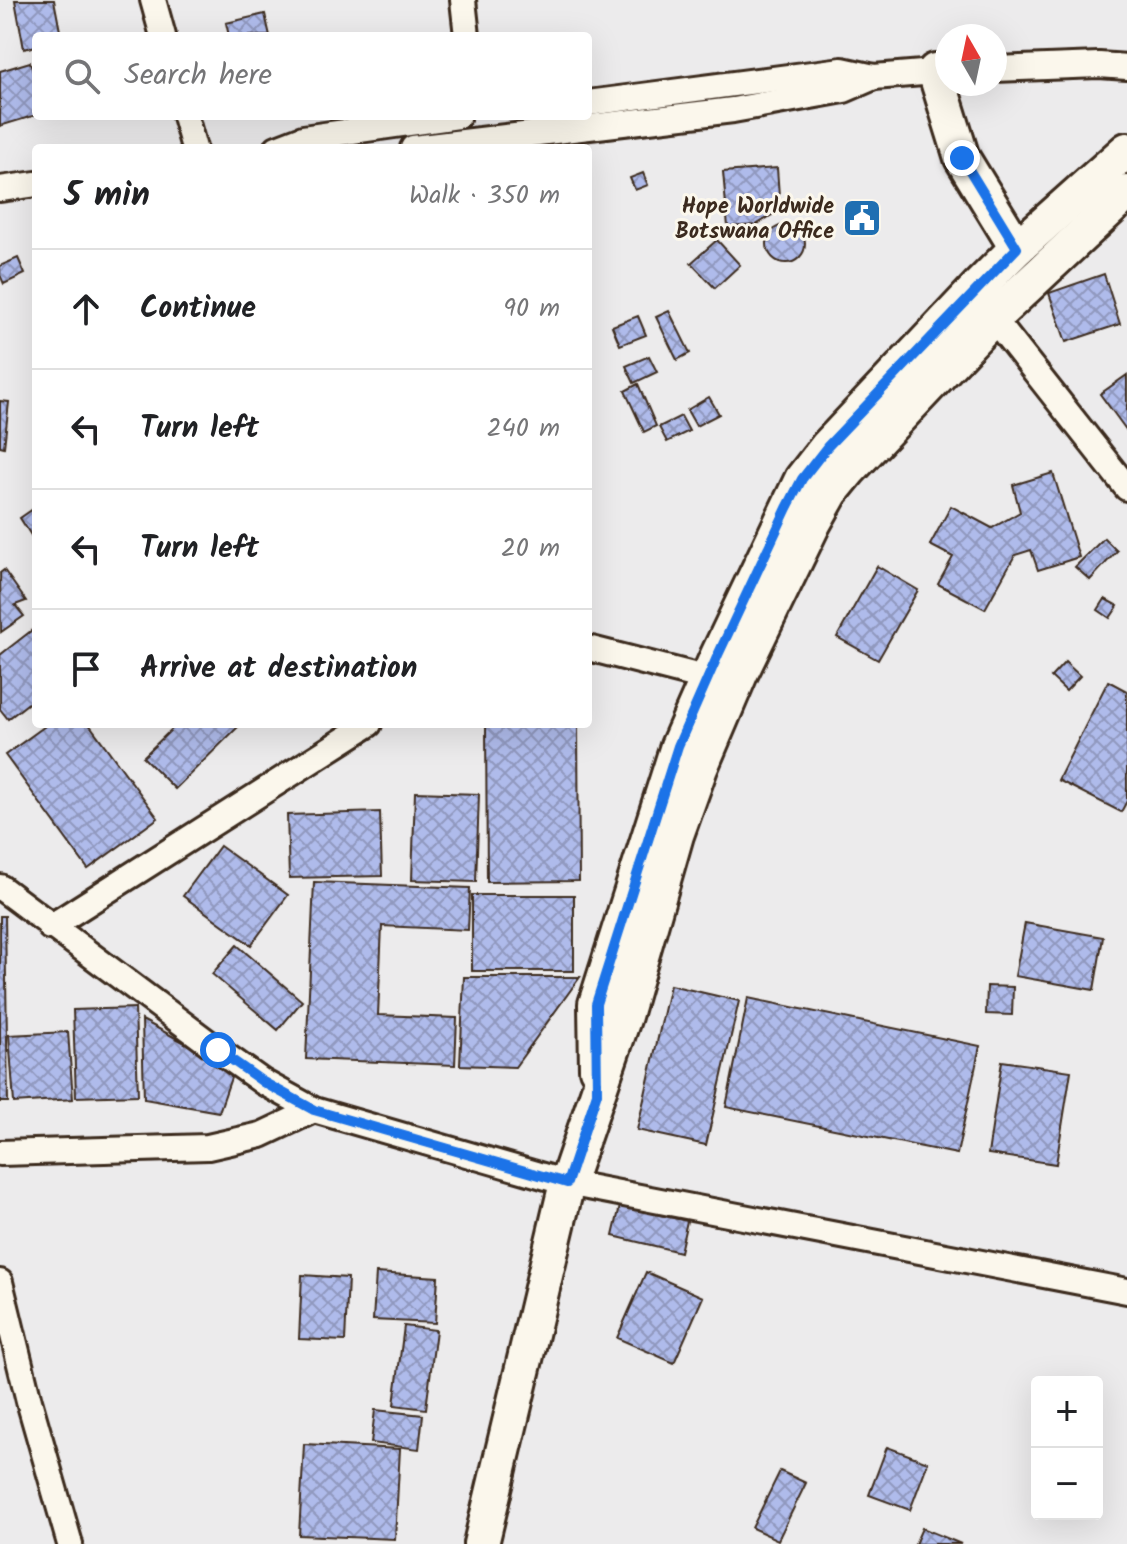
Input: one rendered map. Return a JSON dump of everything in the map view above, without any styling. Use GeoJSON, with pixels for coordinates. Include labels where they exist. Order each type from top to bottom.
{"type":"FeatureCollection","features":[{"type":"Feature","properties":{"kind":"street"},"geometry":{"type":"LineString","coordinates":[[153,0],[162,32]]}},
{"type":"Feature","properties":{"kind":"street"},"geometry":{"type":"LineString","coordinates":[[463,0],[467,32]]}},
{"type":"Feature","properties":{"kind":"street"},"geometry":{"type":"LineString","coordinates":[[1007,69],[1127,67]]}},
{"type":"Feature","properties":{"kind":"street"},"geometry":{"type":"LineString","coordinates":[[592,102],[842,70],[874,77],[935,72]]}},
{"type":"Feature","properties":{"kind":"street"},"geometry":{"type":"LineString","coordinates":[[434,144],[530,126],[733,110],[844,90],[874,77]]}},
{"type":"Feature","properties":{"kind":"street"},"geometry":{"type":"LineString","coordinates":[[729,85],[733,110]]}},
{"type":"Feature","properties":{"kind":"street"},"geometry":{"type":"LineString","coordinates":[[947,96],[962,158],[1017,248]]}},
{"type":"Feature","properties":{"kind":"street"},"geometry":{"type":"LineString","coordinates":[[186,120],[193,144]]}},
{"type":"Feature","properties":{"kind":"street"},"geometry":{"type":"LineString","coordinates":[[287,144],[303,138],[430,120]]}},
{"type":"Feature","properties":{"kind":"street"},"geometry":{"type":"LineString","coordinates":[[481,1544],[567,1183],[624,1016],[676,835],[700,768],[719,687],[718,655],[802,479],[827,447],[1017,248],[1127,150]]}},
{"type":"Feature","properties":{"kind":"street"},"geometry":{"type":"LineString","coordinates":[[0,189],[32,185]]}},
{"type":"Feature","properties":{"kind":"street"},"geometry":{"type":"LineString","coordinates":[[719,687],[831,492],[849,470],[993,318],[1127,193]]}},
{"type":"Feature","properties":{"kind":"street"},"geometry":{"type":"LineString","coordinates":[[978,287],[993,318],[1127,488]]}},
{"type":"Feature","properties":{"kind":"street"},"geometry":{"type":"LineString","coordinates":[[592,649],[719,687]]}},
{"type":"Feature","properties":{"kind":"street"},"geometry":{"type":"LineString","coordinates":[[50,927],[363,728]]}},
{"type":"Feature","properties":{"kind":"street"},"geometry":{"type":"LineString","coordinates":[[0,887],[263,1082],[314,1110],[567,1183],[1127,1291]]}},
{"type":"Feature","properties":{"kind":"street"},"geometry":{"type":"LineString","coordinates":[[0,1153],[208,1147],[261,1135],[314,1110]]}},
{"type":"Feature","properties":{"kind":"street"},"geometry":{"type":"LineString","coordinates":[[0,1282],[29,1401],[70,1544]]}},
{"type":"Feature","properties":{"kind":"building"},"geometry":{"type":"Polygon","coordinates":[[[15,0],[54,0],[60,32],[32,32],[32,47],[24,49],[15,0]]]}},
{"type":"Feature","properties":{"kind":"building"},"geometry":{"type":"Polygon","coordinates":[[[265,14],[269,32],[228,32],[226,23],[265,14]]]}},
{"type":"Feature","properties":{"kind":"building"},"geometry":{"type":"Polygon","coordinates":[[[30,62],[32,116],[0,126],[0,71],[30,62]]]}},
{"type":"Feature","properties":{"kind":"building"},"geometry":{"type":"Polygon","coordinates":[[[777,168],[780,210],[756,225],[728,227],[723,172],[777,168]]]}},
{"type":"Feature","properties":{"kind":"building"},"geometry":{"type":"Polygon","coordinates":[[[643,173],[648,185],[635,190],[630,178],[643,173]]]}},
{"type":"Feature","properties":{"kind":"building"},"geometry":{"type":"Polygon","coordinates":[[[786,225],[799,231],[805,244],[799,257],[786,263],[773,257],[767,244],[773,231],[786,225]]]}},
{"type":"Feature","properties":{"kind":"building"},"geometry":{"type":"Polygon","coordinates":[[[717,240],[740,265],[715,288],[691,263],[717,240]]]}},
{"type":"Feature","properties":{"kind":"building"},"geometry":{"type":"Polygon","coordinates":[[[18,258],[25,274],[4,284],[0,266],[18,258]]]}},
{"type":"Feature","properties":{"kind":"building"},"geometry":{"type":"Polygon","coordinates":[[[1104,274],[1120,324],[1066,342],[1049,293],[1104,274]]]}},
{"type":"Feature","properties":{"kind":"building"},"geometry":{"type":"Polygon","coordinates":[[[669,311],[690,353],[677,360],[656,317],[669,311]]]}},
{"type":"Feature","properties":{"kind":"building"},"geometry":{"type":"Polygon","coordinates":[[[638,316],[646,335],[620,345],[612,326],[638,316]]]}},
{"type":"Feature","properties":{"kind":"building"},"geometry":{"type":"Polygon","coordinates":[[[649,356],[657,372],[634,383],[626,366],[649,356]]]}},
{"type":"Feature","properties":{"kind":"building"},"geometry":{"type":"Polygon","coordinates":[[[1127,375],[1127,431],[1100,394],[1127,375]]]}},
{"type":"Feature","properties":{"kind":"building"},"geometry":{"type":"Polygon","coordinates":[[[638,384],[656,426],[644,432],[625,391],[638,384]]]}},
{"type":"Feature","properties":{"kind":"building"},"geometry":{"type":"Polygon","coordinates":[[[709,397],[719,414],[696,426],[687,410],[709,397]]]}},
{"type":"Feature","properties":{"kind":"building"},"geometry":{"type":"Polygon","coordinates":[[[0,401],[9,402],[4,447],[0,446],[0,401]]]}},
{"type":"Feature","properties":{"kind":"building"},"geometry":{"type":"Polygon","coordinates":[[[681,416],[689,431],[667,442],[659,427],[681,416]]]}},
{"type":"Feature","properties":{"kind":"building"},"geometry":{"type":"Polygon","coordinates":[[[1053,473],[1079,557],[1038,570],[1031,550],[1015,555],[985,609],[938,584],[953,557],[930,545],[951,506],[992,528],[1020,512],[1013,485],[1053,473]]]}},
{"type":"Feature","properties":{"kind":"building"},"geometry":{"type":"Polygon","coordinates":[[[32,510],[32,537],[20,518],[32,510]]]}},
{"type":"Feature","properties":{"kind":"building"},"geometry":{"type":"Polygon","coordinates":[[[1104,538],[1117,551],[1090,580],[1075,567],[1104,538]]]}},
{"type":"Feature","properties":{"kind":"building"},"geometry":{"type":"Polygon","coordinates":[[[877,566],[918,590],[878,660],[837,637],[877,566]]]}},
{"type":"Feature","properties":{"kind":"building"},"geometry":{"type":"Polygon","coordinates":[[[4,570],[26,601],[15,605],[24,616],[1,632],[0,573],[4,570]]]}},
{"type":"Feature","properties":{"kind":"building"},"geometry":{"type":"Polygon","coordinates":[[[1105,599],[1118,606],[1110,618],[1098,610],[1105,599]]]}},
{"type":"Feature","properties":{"kind":"building"},"geometry":{"type":"Polygon","coordinates":[[[32,630],[32,700],[8,719],[0,709],[0,655],[32,630]]]}},
{"type":"Feature","properties":{"kind":"building"},"geometry":{"type":"Polygon","coordinates":[[[1065,662],[1080,676],[1066,691],[1051,677],[1065,662]]]}},
{"type":"Feature","properties":{"kind":"building"},"geometry":{"type":"Polygon","coordinates":[[[1108,681],[1127,691],[1127,801],[1121,812],[1058,780],[1108,681]]]}},
{"type":"Feature","properties":{"kind":"building"},"geometry":{"type":"Polygon","coordinates":[[[42,728],[92,728],[158,818],[88,869],[5,755],[42,728]]]}},
{"type":"Feature","properties":{"kind":"building"},"geometry":{"type":"Polygon","coordinates":[[[173,728],[237,728],[175,789],[143,757],[173,728]]]}},
{"type":"Feature","properties":{"kind":"building"},"geometry":{"type":"Polygon","coordinates":[[[486,728],[578,728],[579,881],[487,882],[486,728]]]}},
{"type":"Feature","properties":{"kind":"building"},"geometry":{"type":"Polygon","coordinates":[[[415,792],[479,794],[476,882],[412,880],[415,792]]]}},
{"type":"Feature","properties":{"kind":"building"},"geometry":{"type":"Polygon","coordinates":[[[380,812],[382,876],[289,878],[287,815],[380,812]]]}},
{"type":"Feature","properties":{"kind":"building"},"geometry":{"type":"Polygon","coordinates":[[[220,846],[288,895],[251,945],[183,896],[220,846]]]}},
{"type":"Feature","properties":{"kind":"building"},"geometry":{"type":"Polygon","coordinates":[[[314,882],[470,888],[468,930],[382,926],[378,1015],[457,1018],[455,1065],[306,1059],[314,882]]]}},
{"type":"Feature","properties":{"kind":"building"},"geometry":{"type":"Polygon","coordinates":[[[472,895],[574,895],[574,971],[472,971],[472,895]]]}},
{"type":"Feature","properties":{"kind":"building"},"geometry":{"type":"Polygon","coordinates":[[[0,916],[5,916],[8,1102],[0,1102],[0,916]]]}},
{"type":"Feature","properties":{"kind":"building"},"geometry":{"type":"Polygon","coordinates":[[[1025,923],[1103,937],[1094,990],[1015,976],[1025,923]]]}},
{"type":"Feature","properties":{"kind":"building"},"geometry":{"type":"Polygon","coordinates":[[[237,945],[302,1001],[278,1030],[212,974],[237,945]]]}},
{"type":"Feature","properties":{"kind":"building"},"geometry":{"type":"Polygon","coordinates":[[[464,977],[580,977],[515,1067],[460,1065],[464,977]]]}},
{"type":"Feature","properties":{"kind":"building"},"geometry":{"type":"Polygon","coordinates":[[[670,985],[739,1001],[706,1145],[637,1130],[670,985]]]}},
{"type":"Feature","properties":{"kind":"building"},"geometry":{"type":"Polygon","coordinates":[[[987,986],[1013,987],[1012,1015],[986,1014],[987,986]]]}},
{"type":"Feature","properties":{"kind":"building"},"geometry":{"type":"Polygon","coordinates":[[[748,998],[980,1046],[957,1154],[726,1107],[748,998]]]}},
{"type":"Feature","properties":{"kind":"building"},"geometry":{"type":"Polygon","coordinates":[[[135,1008],[138,1095],[76,1097],[73,1010],[135,1008]]]}},
{"type":"Feature","properties":{"kind":"building"},"geometry":{"type":"Polygon","coordinates":[[[142,1020],[234,1069],[219,1112],[144,1099],[142,1020]]]}},
{"type":"Feature","properties":{"kind":"building"},"geometry":{"type":"Polygon","coordinates":[[[68,1032],[73,1099],[14,1103],[9,1035],[68,1032]]]}},
{"type":"Feature","properties":{"kind":"building"},"geometry":{"type":"Polygon","coordinates":[[[1002,1061],[1071,1071],[1056,1164],[988,1154],[1002,1061]]]}},
{"type":"Feature","properties":{"kind":"building"},"geometry":{"type":"Polygon","coordinates":[[[620,1206],[687,1221],[680,1252],[613,1236],[620,1206]]]}},
{"type":"Feature","properties":{"kind":"building"},"geometry":{"type":"Polygon","coordinates":[[[646,1272],[703,1297],[674,1363],[617,1338],[646,1272]]]}},
{"type":"Feature","properties":{"kind":"building"},"geometry":{"type":"Polygon","coordinates":[[[376,1273],[438,1277],[435,1323],[373,1320],[376,1273]]]}},
{"type":"Feature","properties":{"kind":"building"},"geometry":{"type":"Polygon","coordinates":[[[302,1275],[348,1278],[345,1341],[299,1339],[302,1275]]]}},
{"type":"Feature","properties":{"kind":"building"},"geometry":{"type":"Polygon","coordinates":[[[404,1326],[436,1330],[426,1409],[394,1405],[404,1326]]]}},
{"type":"Feature","properties":{"kind":"building"},"geometry":{"type":"Polygon","coordinates":[[[375,1410],[423,1415],[419,1449],[371,1443],[375,1410]]]}},
{"type":"Feature","properties":{"kind":"building"},"geometry":{"type":"Polygon","coordinates":[[[304,1444],[400,1449],[395,1539],[299,1535],[304,1444]]]}},
{"type":"Feature","properties":{"kind":"building"},"geometry":{"type":"Polygon","coordinates":[[[887,1447],[928,1462],[910,1510],[869,1495],[887,1447]]]}},
{"type":"Feature","properties":{"kind":"building"},"geometry":{"type":"Polygon","coordinates":[[[780,1471],[806,1483],[778,1540],[752,1528],[780,1471]]]}},
{"type":"Feature","properties":{"kind":"building"},"geometry":{"type":"Polygon","coordinates":[[[922,1528],[961,1544],[915,1544],[922,1528]]]}},
{"type":"Feature","properties":{"kind":"place","name":"Hope Worldwide Botswana Office"},"geometry":{"type":"Point","coordinates":[862,218]}},
{"type":"Feature","properties":{"kind":"route"},"geometry":{"type":"LineString","coordinates":[[218,1050],[263,1082],[314,1110],[567,1183],[597,1093],[596,1004],[652,825],[678,746],[787,508],[802,479],[827,447],[1017,248],[962,158]]}}]}
